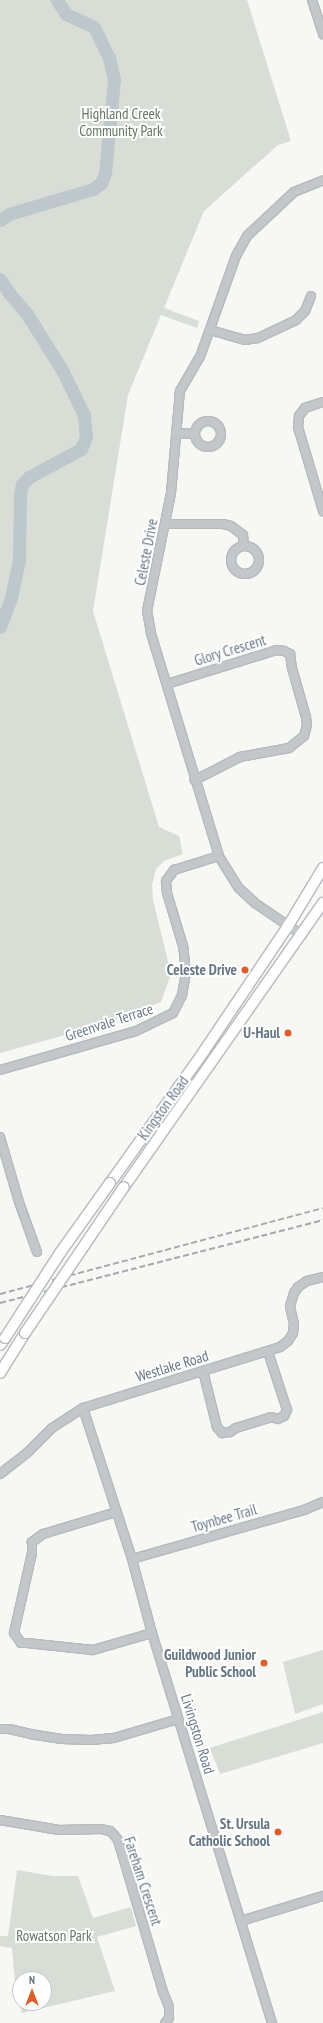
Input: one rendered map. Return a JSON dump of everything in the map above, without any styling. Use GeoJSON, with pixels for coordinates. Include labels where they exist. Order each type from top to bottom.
{"type":"FeatureCollection","features":[{"type":"Feature","properties":{"kind":"main road","name":"Kingston Road"},"geometry":{"type":"LineString","coordinates":[[2,1341],[60,1253],[204,1051],[288,926],[323,868]]}},
{"type":"Feature","properties":{"kind":"main road","name":"Kingston Road"},"geometry":{"type":"LineString","coordinates":[[0,1373],[25,1333],[124,1187],[323,903]]}},
{"type":"Feature","properties":{"kind":"street"},"geometry":{"type":"LineString","coordinates":[[312,0],[323,34]]}},
{"type":"Feature","properties":{"kind":"street","name":"Celeste Drive"},"geometry":{"type":"LineString","coordinates":[[302,935],[255,903],[238,887],[219,856],[147,618],[171,493],[180,391],[196,364],[210,330],[236,256],[247,236],[294,192],[323,180]]}},
{"type":"Feature","properties":{"kind":"street"},"geometry":{"type":"LineString","coordinates":[[210,330],[245,340],[258,338],[296,320],[305,311],[311,296]]}},
{"type":"Feature","properties":{"kind":"street"},"geometry":{"type":"LineString","coordinates":[[323,402],[305,408],[299,416],[298,427],[323,511]]}},
{"type":"Feature","properties":{"kind":"street"},"geometry":{"type":"LineString","coordinates":[[176,433],[195,434]]}},
{"type":"Feature","properties":{"kind":"street"},"geometry":{"type":"LineString","coordinates":[[166,524],[223,524],[232,526],[243,535],[244,546]]}},
{"type":"Feature","properties":{"kind":"street","name":"Glory Crescent"},"geometry":{"type":"LineString","coordinates":[[167,684],[277,650],[290,654],[292,668],[306,717],[307,725],[304,736],[289,748],[240,757],[195,780]]}},
{"type":"Feature","properties":{"kind":"street","name":"Greenvale Terrace"},"geometry":{"type":"LineString","coordinates":[[0,1070],[136,1031],[173,1013],[182,995],[186,973],[183,946],[167,893],[166,881],[174,870],[219,856]]}},
{"type":"Feature","properties":{"kind":"street"},"geometry":{"type":"LineString","coordinates":[[0,1137],[19,1202],[37,1252]]}},
{"type":"Feature","properties":{"kind":"street","name":"Westlake Road"},"geometry":{"type":"LineString","coordinates":[[0,1474],[27,1453],[52,1428],[83,1408],[268,1352],[280,1347],[288,1341],[293,1333],[294,1324],[290,1306],[291,1298],[298,1287],[307,1281],[323,1277]]}},
{"type":"Feature","properties":{"kind":"street"},"geometry":{"type":"LineString","coordinates":[[203,1372],[217,1427],[222,1433],[230,1432],[236,1428],[271,1417],[278,1419],[284,1416],[287,1410],[268,1352]]}},
{"type":"Feature","properties":{"kind":"street","name":"Livingston Road"},"geometry":{"type":"LineString","coordinates":[[83,1408],[132,1559],[152,1633],[272,2023]]}},
{"type":"Feature","properties":{"kind":"street","name":"Toynbee Trail"},"geometry":{"type":"LineString","coordinates":[[132,1559],[304,1510],[323,1502]]}},
{"type":"Feature","properties":{"kind":"street"},"geometry":{"type":"LineString","coordinates":[[116,1512],[43,1534],[32,1542],[32,1553],[14,1633],[21,1644],[27,1643],[93,1650],[152,1633]]}},
{"type":"Feature","properties":{"kind":"street"},"geometry":{"type":"LineString","coordinates":[[0,1729],[9,1729],[62,1739],[91,1740],[114,1738],[178,1719]]}},
{"type":"Feature","properties":{"kind":"street","name":"Fareham Crescent"},"geometry":{"type":"LineString","coordinates":[[0,1820],[59,1830],[101,1829],[110,1831],[118,1840],[163,1992],[169,2007],[169,2018],[165,2023]]}},
{"type":"Feature","properties":{"kind":"street"},"geometry":{"type":"LineString","coordinates":[[241,1920],[323,1896]]}},
{"type":"Feature","properties":{"kind":"green space","name":"Highland Creek Community Park"},"geometry":{"type":"Polygon","coordinates":[[[0,0],[247,0],[291,141],[278,145],[204,211],[164,308],[199,321],[197,328],[161,315],[128,395],[93,611],[159,827],[179,836],[183,854],[164,861],[156,869],[152,885],[153,900],[171,974],[161,1002],[105,1024],[0,1053],[0,0]]]}},
{"type":"Feature","properties":{"kind":"green space"},"geometry":{"type":"Polygon","coordinates":[[[323,1650],[323,1704],[295,1714],[283,1662],[323,1650]]]}},
{"type":"Feature","properties":{"kind":"green space"},"geometry":{"type":"Polygon","coordinates":[[[323,1712],[323,1743],[220,1774],[210,1748],[323,1712]]]}},
{"type":"Feature","properties":{"kind":"green space","name":"Rowatson Park"},"geometry":{"type":"Polygon","coordinates":[[[17,1870],[53,1876],[78,1876],[93,1918],[131,1907],[136,1926],[97,1937],[115,1991],[52,2006],[52,1971],[14,1971],[12,1948],[0,1946],[0,1936],[8,1936],[17,1870]]]}},
{"type":"Feature","properties":{"kind":"waterway"},"geometry":{"type":"LineString","coordinates":[[0,220],[9,214],[93,189],[101,183],[105,173],[114,79],[109,58],[94,27],[66,14],[57,0]]}},
{"type":"Feature","properties":{"kind":"waterway"},"geometry":{"type":"LineString","coordinates":[[0,279],[9,293],[27,314],[62,370],[84,415],[86,437],[81,449],[29,477],[22,484],[20,495],[19,560],[11,598],[0,627]]}},
{"type":"Feature","properties":{"kind":"railway"},"geometry":{"type":"LineString","coordinates":[[0,1294],[323,1208]]}},
{"type":"Feature","properties":{"kind":"railway"},"geometry":{"type":"LineString","coordinates":[[0,1303],[323,1220]]}},
{"type":"Feature","properties":{"kind":"place","name":"Celeste Drive"},"geometry":{"type":"Point","coordinates":[245,970]}},
{"type":"Feature","properties":{"kind":"place","name":"U-Haul"},"geometry":{"type":"Point","coordinates":[288,1033]}},
{"type":"Feature","properties":{"kind":"place","name":"Guildwood Junior Public School"},"geometry":{"type":"Point","coordinates":[264,1663]}},
{"type":"Feature","properties":{"kind":"place","name":"St. Ursula Catholic School"},"geometry":{"type":"Point","coordinates":[278,1832]}}]}
